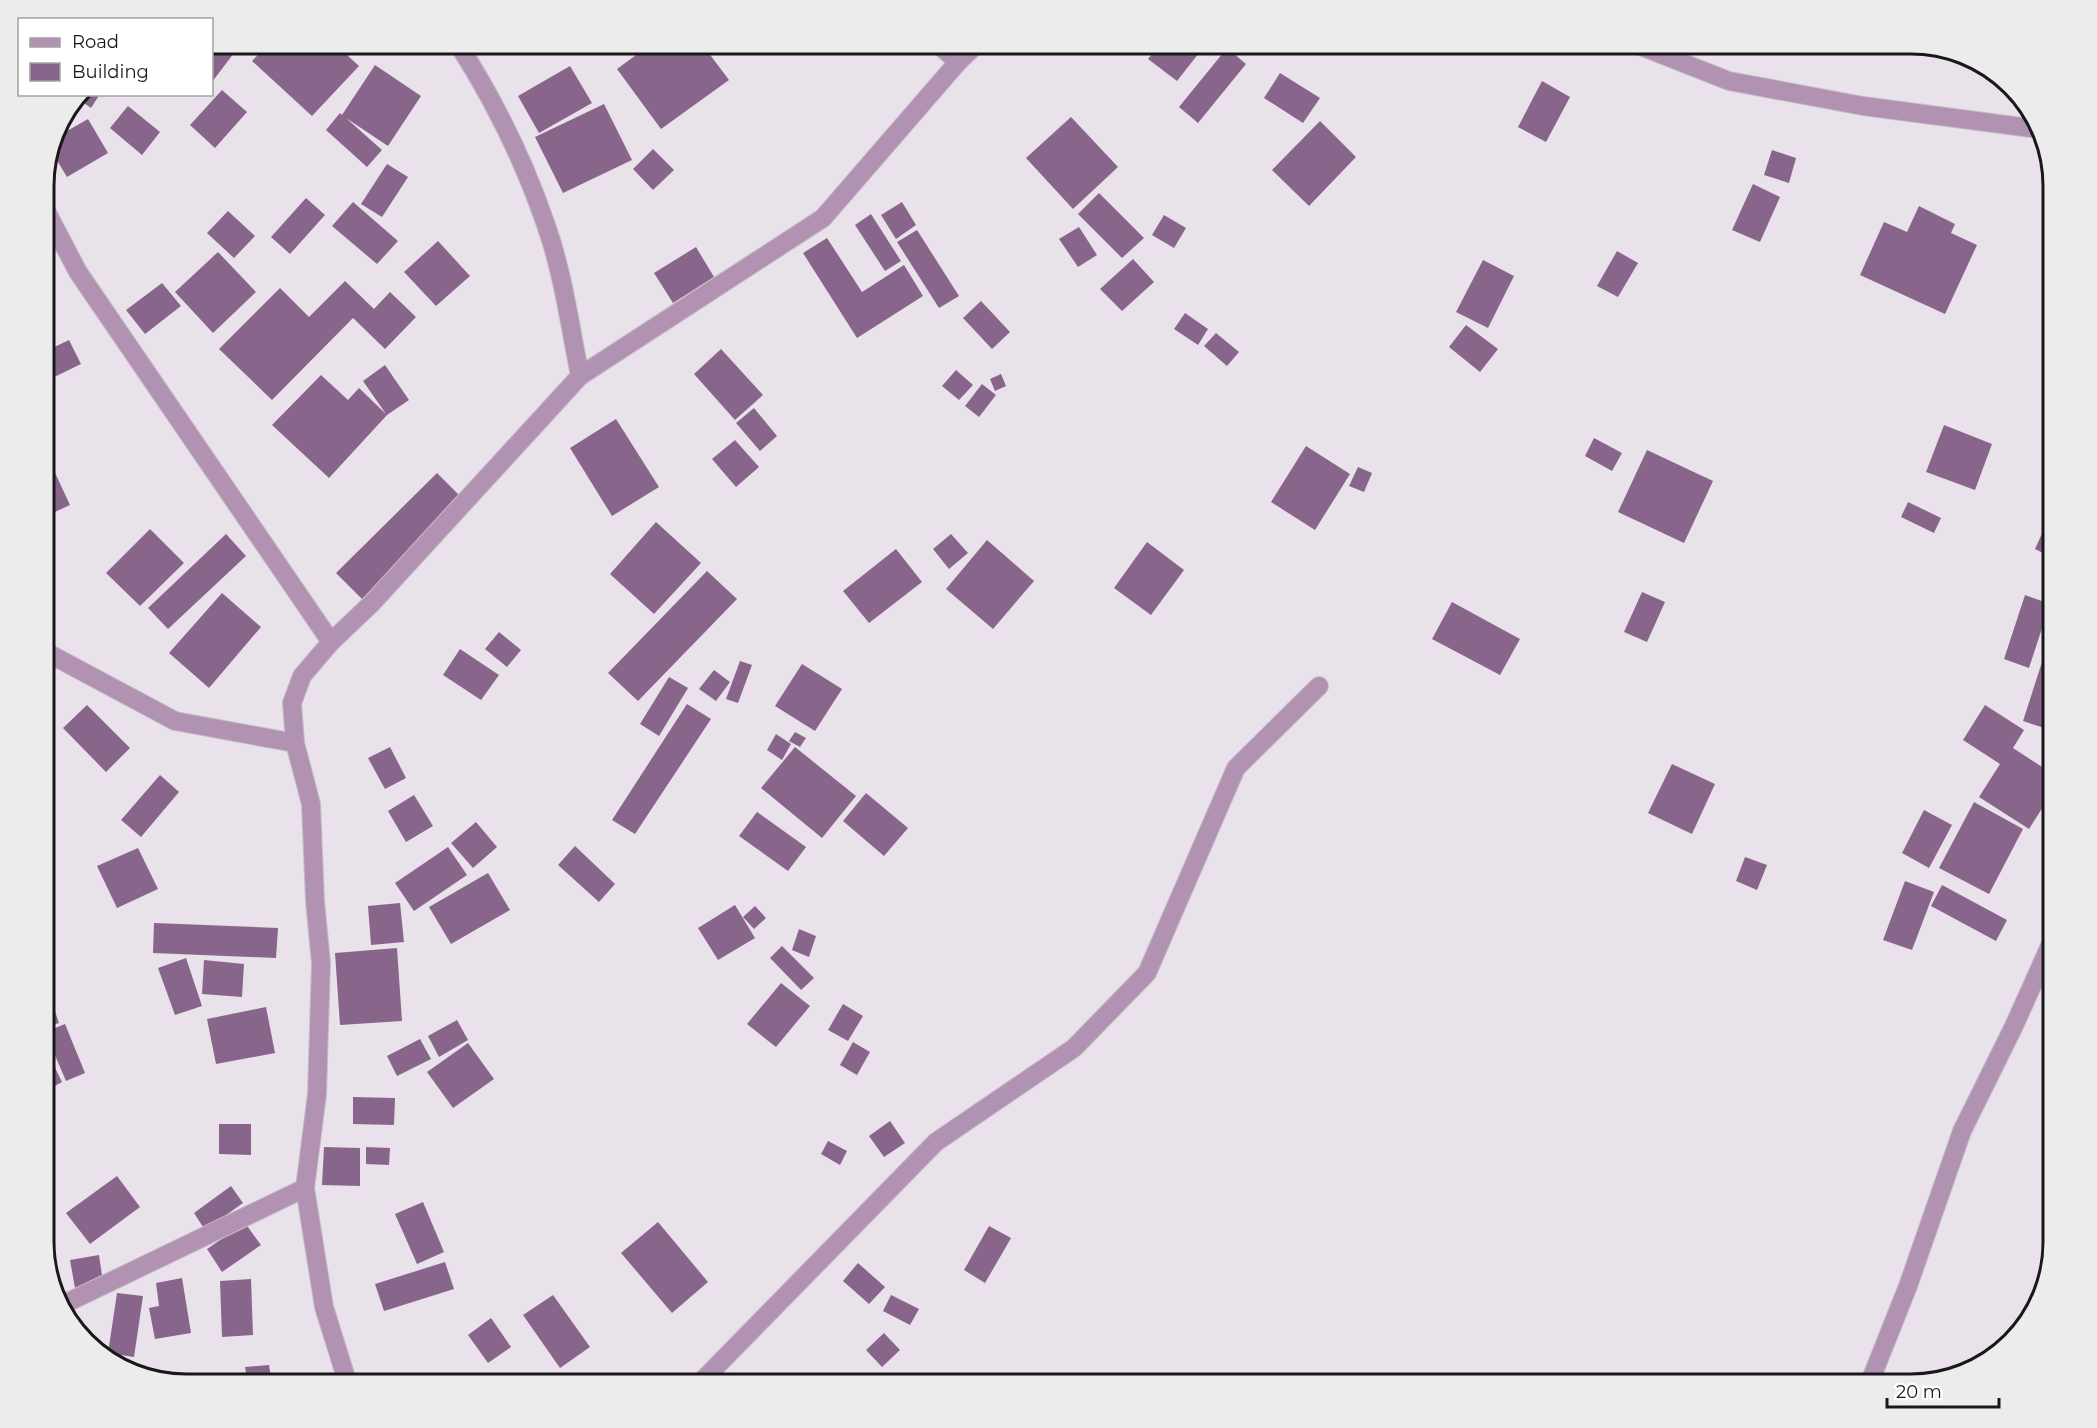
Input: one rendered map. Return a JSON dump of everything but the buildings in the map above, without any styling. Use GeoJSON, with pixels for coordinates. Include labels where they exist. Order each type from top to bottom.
{"type":"FeatureCollection","features":[{"type":"Feature","properties":{"kind":"street"},"geometry":{"type":"LineString","coordinates":[[464,54],[481,80],[518,156],[546,226],[564,293],[580,376]]}},
{"type":"Feature","properties":{"kind":"street"},"geometry":{"type":"LineString","coordinates":[[949,54],[958,62]]}},
{"type":"Feature","properties":{"kind":"street"},"geometry":{"type":"LineString","coordinates":[[345,1374],[324,1307],[305,1188],[317,1094],[321,963],[315,901],[311,804],[295,744],[292,703],[302,676],[331,642],[372,603],[580,376],[824,218],[966,54]]}},
{"type":"Feature","properties":{"kind":"street"},"geometry":{"type":"LineString","coordinates":[[1660,54],[1729,81],[1863,106],[2029,128]]}},
{"type":"Feature","properties":{"kind":"street"},"geometry":{"type":"LineString","coordinates":[[54,226],[78,272],[331,642]]}},
{"type":"Feature","properties":{"kind":"street"},"geometry":{"type":"LineString","coordinates":[[54,656],[176,721],[295,744]]}},
{"type":"Feature","properties":{"kind":"street"},"geometry":{"type":"LineString","coordinates":[[709,1374],[936,1142],[1074,1048],[1147,973],[1236,768],[1319,686]]}},
{"type":"Feature","properties":{"kind":"street"},"geometry":{"type":"LineString","coordinates":[[1873,1374],[1908,1286],[1962,1131],[2043,963]]}},
{"type":"Feature","properties":{"kind":"street"},"geometry":{"type":"LineString","coordinates":[[69,1302],[305,1188]]}}]}
